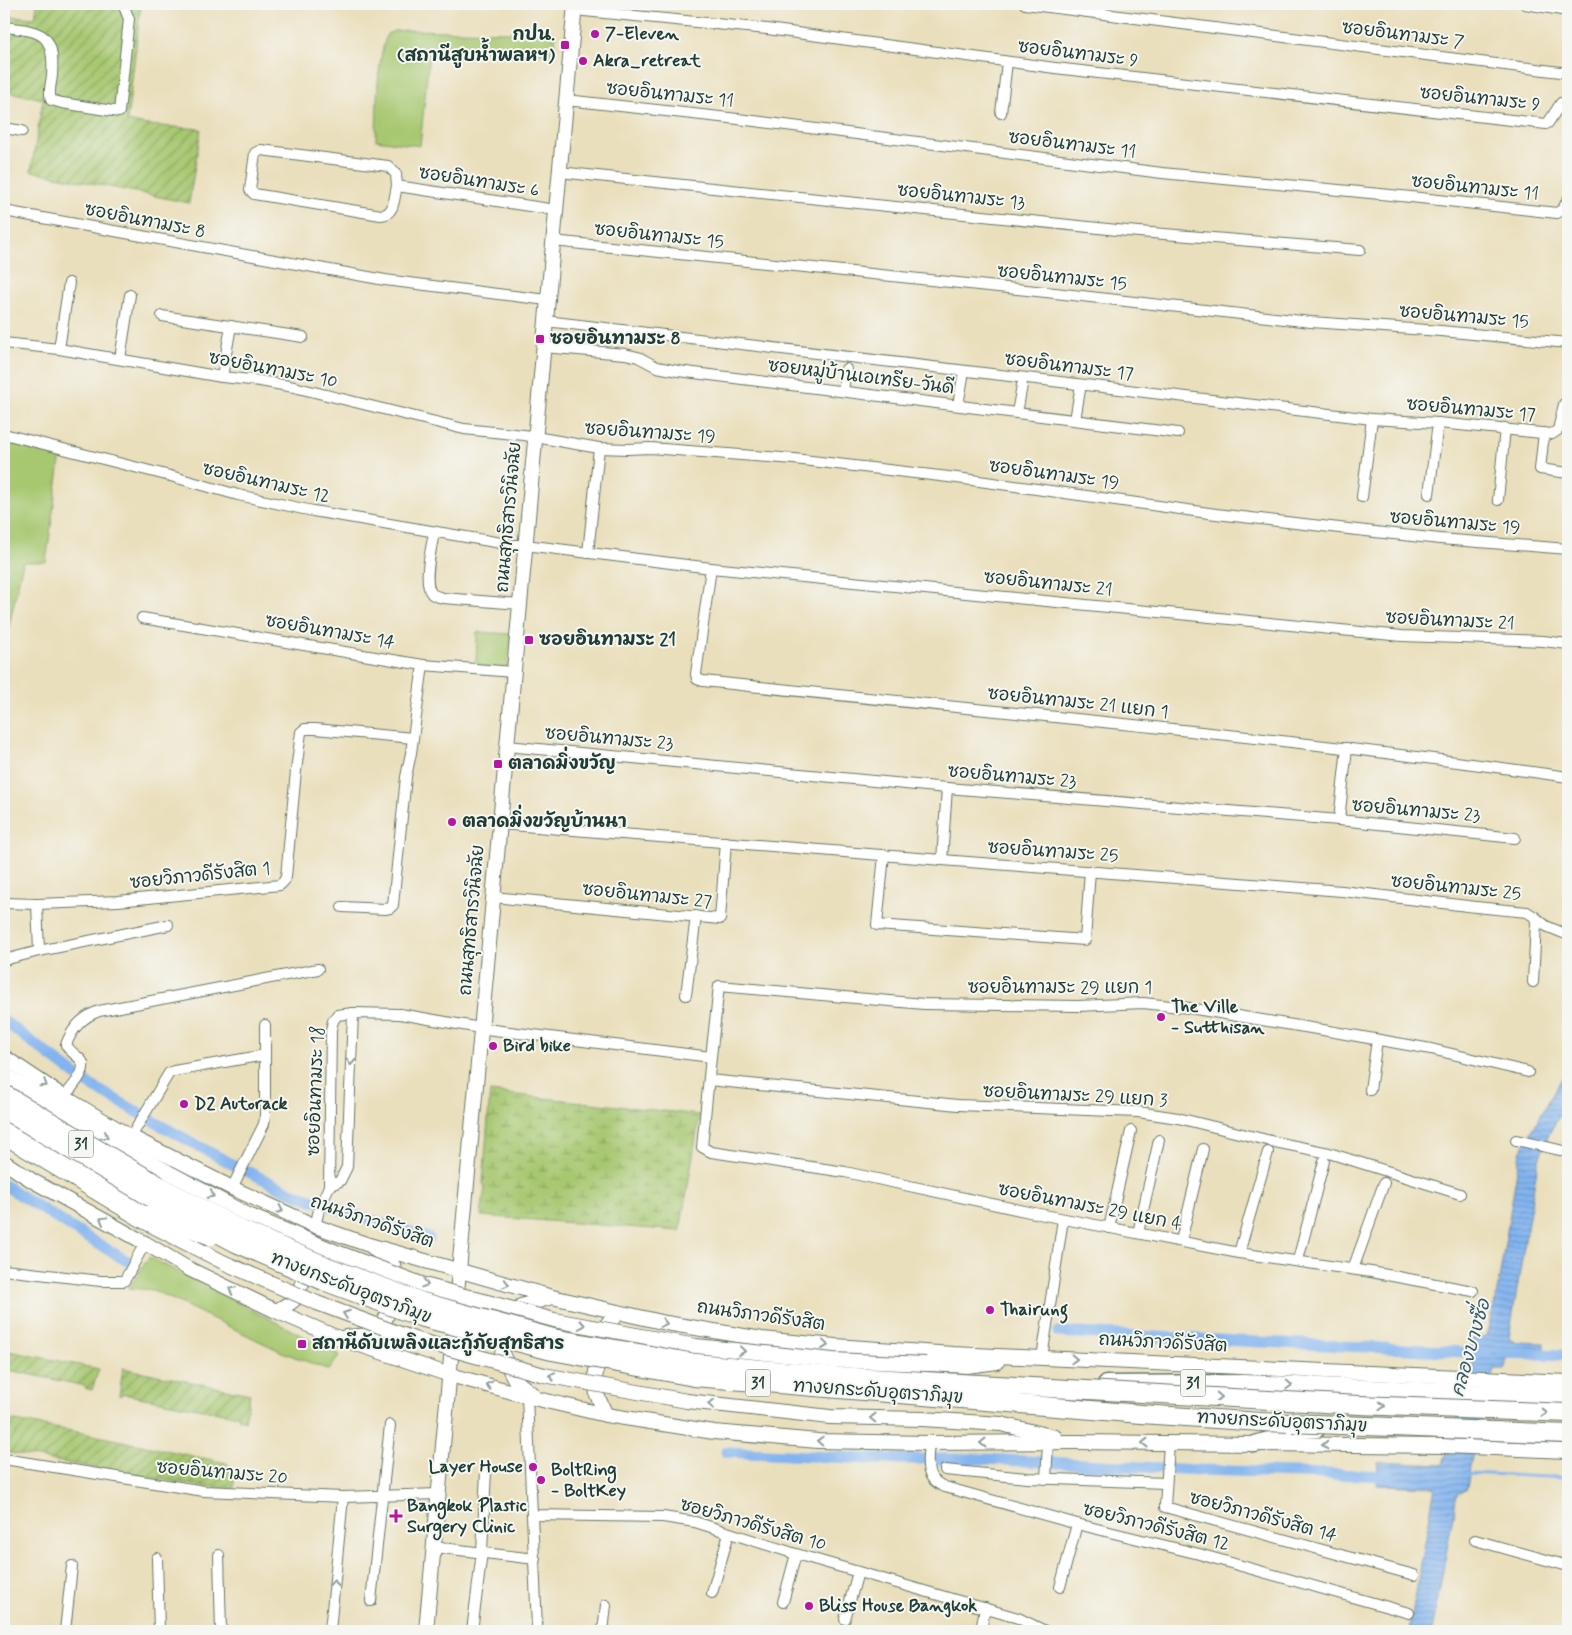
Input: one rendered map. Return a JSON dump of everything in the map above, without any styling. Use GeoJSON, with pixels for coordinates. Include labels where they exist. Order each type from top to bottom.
{"type":"FeatureCollection","features":[{"type":"Feature","properties":{"kind":"highway","name":"ทางยกระดับอุตราภิมุข"},"geometry":{"type":"LineString","coordinates":[[4,1094],[162,1187],[251,1234],[329,1268],[423,1302],[553,1338],[696,1363],[836,1376],[1359,1405],[1568,1413]]}},
{"type":"Feature","properties":{"kind":"highway","name":"ถนนวิภาวดีรังสิต"},"geometry":{"type":"LineString","coordinates":[[4,1099],[158,1190],[239,1233],[326,1271],[420,1306],[550,1341],[694,1367],[833,1380],[1064,1410],[1482,1426],[1568,1433]]}},
{"type":"Feature","properties":{"kind":"highway","name":"ทางยกระดับอุตราภิมุข"},"geometry":{"type":"LineString","coordinates":[[4,1110],[155,1200],[236,1243],[326,1282],[420,1317],[552,1351],[694,1378],[1261,1422],[1568,1433]]}},
{"type":"Feature","properties":{"kind":"highway","name":"ถนนวิภาวดีรังสิต"},"geometry":{"type":"LineString","coordinates":[[4,1127],[146,1217],[233,1245],[323,1286],[416,1320],[548,1355],[690,1381],[832,1393],[1060,1385],[1243,1382],[1496,1386],[1568,1396]]}},
{"type":"Feature","properties":{"kind":"highway"},"geometry":{"type":"LineString","coordinates":[[1255,1444],[1303,1430],[1371,1428],[1404,1424]]}},
{"type":"Feature","properties":{"kind":"main road","name":"ถนนสุทธิสารวินิจฉัย"},"geometry":{"type":"LineString","coordinates":[[426,1631],[574,7]]}},
{"type":"Feature","properties":{"kind":"main road","name":"ถนนวิภาวดีรังสิต"},"geometry":{"type":"LineString","coordinates":[[4,1057],[64,1097],[131,1137],[236,1182],[312,1225],[369,1245],[459,1272],[619,1313],[762,1339],[835,1346],[1462,1385]]}},
{"type":"Feature","properties":{"kind":"main road","name":"31"},"geometry":{"type":"LineString","coordinates":[[4,1074],[97,1131],[248,1215],[334,1251],[424,1285],[554,1320],[696,1346],[833,1360],[967,1366],[1037,1358]]}},
{"type":"Feature","properties":{"kind":"main road","name":"31"},"geometry":{"type":"LineString","coordinates":[[4,1137],[225,1263],[317,1303],[414,1339],[544,1375],[687,1401],[830,1417],[922,1419],[1001,1424],[1075,1442]]}},
{"type":"Feature","properties":{"kind":"main road","name":"31"},"geometry":{"type":"LineString","coordinates":[[4,1162],[33,1181],[187,1268],[276,1311],[336,1337],[450,1375],[533,1398],[606,1415],[714,1432],[818,1441],[928,1447],[1047,1448],[1075,1442],[1444,1446],[1568,1451]]}},
{"type":"Feature","properties":{"kind":"main road"},"geometry":{"type":"LineString","coordinates":[[276,1311],[296,1298],[317,1247],[318,1240],[312,1225]]}},
{"type":"Feature","properties":{"kind":"main road"},"geometry":{"type":"LineString","coordinates":[[336,1337],[371,1335],[383,1326],[398,1282],[393,1265],[369,1245]]}},
{"type":"Feature","properties":{"kind":"main road"},"geometry":{"type":"LineString","coordinates":[[533,1398],[515,1380],[502,1354],[510,1319],[521,1306],[552,1297]]}},
{"type":"Feature","properties":{"kind":"main road"},"geometry":{"type":"LineString","coordinates":[[606,1415],[597,1395],[595,1379],[601,1336],[608,1323],[619,1313]]}},
{"type":"Feature","properties":{"kind":"main road","name":"ถนนวิภาวดีรังสิต"},"geometry":{"type":"LineString","coordinates":[[1496,1386],[1568,1382]]}},
{"type":"Feature","properties":{"kind":"street"},"geometry":{"type":"LineString","coordinates":[[4,27],[26,29],[41,34],[48,39],[53,57],[49,93],[51,100],[119,112],[129,19],[123,4]]}},
{"type":"Feature","properties":{"kind":"street","name":"ซอยอินทามระ 7"},"geometry":{"type":"LineString","coordinates":[[1025,4],[1568,73]]}},
{"type":"Feature","properties":{"kind":"street"},"geometry":{"type":"LineString","coordinates":[[1525,4],[1568,11]]}},
{"type":"Feature","properties":{"kind":"street","name":"ซอยอินทามระ 9"},"geometry":{"type":"LineString","coordinates":[[574,7],[767,29],[1007,62],[1546,124],[1561,103],[1568,102]]}},
{"type":"Feature","properties":{"kind":"street"},"geometry":{"type":"LineString","coordinates":[[1002,113],[1007,62]]}},
{"type":"Feature","properties":{"kind":"street","name":"ซอยอินทามระ 11"},"geometry":{"type":"LineString","coordinates":[[566,100],[738,119],[1162,173],[1401,196],[1557,214],[1568,199]]}},
{"type":"Feature","properties":{"kind":"street"},"geometry":{"type":"LineString","coordinates":[[4,128],[22,131]]}},
{"type":"Feature","properties":{"kind":"street","name":"ซอยอินทามระ 6"},"geometry":{"type":"LineString","coordinates":[[261,150],[388,166],[396,174],[396,186],[391,211],[386,214],[254,194],[250,190],[255,153],[261,150]]}},
{"type":"Feature","properties":{"kind":"street","name":"ซอยอินทามระ 13"},"geometry":{"type":"LineString","coordinates":[[559,172],[1127,231],[1360,250]]}},
{"type":"Feature","properties":{"kind":"street","name":"ซอยอินทามระ 6"},"geometry":{"type":"LineString","coordinates":[[396,186],[556,210]]}},
{"type":"Feature","properties":{"kind":"street","name":"ซอยอินทามระ 8"},"geometry":{"type":"LineString","coordinates":[[4,211],[385,280],[547,300]]}},
{"type":"Feature","properties":{"kind":"street","name":"ซอยอินทามระ 15"},"geometry":{"type":"LineString","coordinates":[[553,242],[1055,293],[1311,322],[1568,340]]}},
{"type":"Feature","properties":{"kind":"street"},"geometry":{"type":"LineString","coordinates":[[59,349],[69,283]]}},
{"type":"Feature","properties":{"kind":"street"},"geometry":{"type":"LineString","coordinates":[[120,359],[130,295]]}},
{"type":"Feature","properties":{"kind":"street"},"geometry":{"type":"LineString","coordinates":[[162,316],[303,337]]}},
{"type":"Feature","properties":{"kind":"street","name":"ซอยอินทามระ 17"},"geometry":{"type":"LineString","coordinates":[[546,321],[1372,419],[1505,428],[1552,434],[1558,430],[1564,404],[1568,404]]}},
{"type":"Feature","properties":{"kind":"street"},"geometry":{"type":"LineString","coordinates":[[222,376],[231,326]]}},
{"type":"Feature","properties":{"kind":"street","name":"ซอยอินทามระ 10"},"geometry":{"type":"LineString","coordinates":[[4,343],[59,349],[294,387],[464,429],[535,437]]}},
{"type":"Feature","properties":{"kind":"street","name":"ซอยหมู่บ้านเอเทรีย-วันดี"},"geometry":{"type":"LineString","coordinates":[[543,347],[625,354],[638,357],[666,370],[1178,433]]}},
{"type":"Feature","properties":{"kind":"street"},"geometry":{"type":"LineString","coordinates":[[843,391],[846,369]]}},
{"type":"Feature","properties":{"kind":"street"},"geometry":{"type":"LineString","coordinates":[[958,405],[963,377]]}},
{"type":"Feature","properties":{"kind":"street"},"geometry":{"type":"LineString","coordinates":[[1017,412],[1022,385]]}},
{"type":"Feature","properties":{"kind":"street"},"geometry":{"type":"LineString","coordinates":[[1075,420],[1080,390]]}},
{"type":"Feature","properties":{"kind":"street"},"geometry":{"type":"LineString","coordinates":[[1362,497],[1372,419]]}},
{"type":"Feature","properties":{"kind":"street"},"geometry":{"type":"LineString","coordinates":[[1429,494],[1438,423]]}},
{"type":"Feature","properties":{"kind":"street"},"geometry":{"type":"LineString","coordinates":[[1498,500],[1505,428]]}},
{"type":"Feature","properties":{"kind":"street"},"geometry":{"type":"LineString","coordinates":[[1544,433],[1540,469],[1568,473]]}},
{"type":"Feature","properties":{"kind":"street","name":"ซอยอินทามระ 12"},"geometry":{"type":"LineString","coordinates":[[4,434],[174,476],[238,495],[314,511],[434,532],[513,545],[525,545]]}},
{"type":"Feature","properties":{"kind":"street","name":"ซอยอินทามระ 19"},"geometry":{"type":"LineString","coordinates":[[535,437],[599,448],[650,448],[794,460],[957,478],[1253,518],[1440,539],[1568,549]]}},
{"type":"Feature","properties":{"kind":"street"},"geometry":{"type":"LineString","coordinates":[[588,553],[599,448]]}},
{"type":"Feature","properties":{"kind":"street"},"geometry":{"type":"LineString","coordinates":[[434,532],[427,579],[429,589],[433,595],[443,598],[520,604]]}},
{"type":"Feature","properties":{"kind":"street","name":"ซอยอินทามระ 21"},"geometry":{"type":"LineString","coordinates":[[525,545],[711,568],[1402,636],[1543,641],[1568,644]]}},
{"type":"Feature","properties":{"kind":"street","name":"ซอยอินทามระ 21 แยก 1"},"geometry":{"type":"LineString","coordinates":[[711,568],[696,674],[697,679],[703,681],[1211,732],[1443,759],[1568,777]]}},
{"type":"Feature","properties":{"kind":"street","name":"ซอยอินทามระ 14"},"geometry":{"type":"LineString","coordinates":[[142,618],[423,664],[514,672]]}},
{"type":"Feature","properties":{"kind":"street"},"geometry":{"type":"LineString","coordinates":[[342,907],[385,909],[393,905],[406,777],[423,664]]}},
{"type":"Feature","properties":{"kind":"street","name":"ซอยวิภาวดีรังสิต 1"},"geometry":{"type":"LineString","coordinates":[[4,903],[37,904],[118,901],[280,885],[286,877],[301,732],[305,729],[315,729],[413,738]]}},
{"type":"Feature","properties":{"kind":"street","name":"ซอยอินทามระ 23"},"geometry":{"type":"LineString","coordinates":[[507,746],[947,788],[1339,820],[1515,838]]}},
{"type":"Feature","properties":{"kind":"street"},"geometry":{"type":"LineString","coordinates":[[1339,820],[1347,748]]}},
{"type":"Feature","properties":{"kind":"street"},"geometry":{"type":"LineString","coordinates":[[942,860],[947,788]]}},
{"type":"Feature","properties":{"kind":"street","name":"ซอยอินทามระ 25"},"geometry":{"type":"LineString","coordinates":[[500,824],[1342,891],[1527,912],[1535,917],[1532,982]]}},
{"type":"Feature","properties":{"kind":"street","name":"ซอยอินทามระ 27"},"geometry":{"type":"LineString","coordinates":[[493,897],[696,916],[720,920],[726,842]]}},
{"type":"Feature","properties":{"kind":"street"},"geometry":{"type":"LineString","coordinates":[[884,856],[877,925],[1084,940],[1090,871]]}},
{"type":"Feature","properties":{"kind":"street"},"geometry":{"type":"LineString","coordinates":[[37,904],[39,951]]}},
{"type":"Feature","properties":{"kind":"street"},"geometry":{"type":"LineString","coordinates":[[686,994],[696,916]]}},
{"type":"Feature","properties":{"kind":"street"},"geometry":{"type":"LineString","coordinates":[[1535,917],[1546,926],[1562,933]]}},
{"type":"Feature","properties":{"kind":"street"},"geometry":{"type":"LineString","coordinates":[[4,960],[168,925]]}},
{"type":"Feature","properties":{"kind":"street"},"geometry":{"type":"LineString","coordinates":[[64,1097],[83,1071],[84,1064],[70,1052],[66,1045],[79,1023],[87,1016],[98,1011],[318,969]]}},
{"type":"Feature","properties":{"kind":"street","name":"ซอยอินทามระ 29 แยก 1"},"geometry":{"type":"LineString","coordinates":[[711,1057],[719,986],[924,1004],[1078,1006],[1143,1003],[1189,1008],[1377,1040],[1464,1056],[1528,1072]]}},
{"type":"Feature","properties":{"kind":"street","name":"ซอยอินทามระ 18"},"geometry":{"type":"LineString","coordinates":[[329,1186],[340,1181],[346,1167],[353,1013]]}},
{"type":"Feature","properties":{"kind":"street","name":"ซอยอินทามระ 18"},"geometry":{"type":"LineString","coordinates":[[312,1225],[329,1186],[330,1030],[337,1015],[353,1013],[400,1014],[480,1028],[711,1057]]}},
{"type":"Feature","properties":{"kind":"street"},"geometry":{"type":"LineString","coordinates":[[236,1182],[264,1124],[265,1025]]}},
{"type":"Feature","properties":{"kind":"street"},"geometry":{"type":"LineString","coordinates":[[1370,1090],[1377,1040]]}},
{"type":"Feature","properties":{"kind":"street"},"geometry":{"type":"LineString","coordinates":[[131,1137],[169,1073],[265,1055]]}},
{"type":"Feature","properties":{"kind":"street"},"geometry":{"type":"LineString","coordinates":[[709,1080],[711,1057]]}},
{"type":"Feature","properties":{"kind":"street","name":"ซอยอินทามระ 29 แยก 4"},"geometry":{"type":"LineString","coordinates":[[709,1080],[702,1147],[711,1152],[845,1172],[1063,1219],[1239,1253],[1298,1260],[1473,1291]]}},
{"type":"Feature","properties":{"kind":"street","name":"ซอยอินทามระ 29 แยก 3"},"geometry":{"type":"LineString","coordinates":[[709,1080],[958,1105],[1138,1112],[1178,1118],[1329,1153],[1460,1194]]}},
{"type":"Feature","properties":{"kind":"street"},"geometry":{"type":"LineString","coordinates":[[1109,1228],[1131,1131]]}},
{"type":"Feature","properties":{"kind":"street"},"geometry":{"type":"LineString","coordinates":[[1138,1233],[1159,1140]]}},
{"type":"Feature","properties":{"kind":"street"},"geometry":{"type":"LineString","coordinates":[[1520,1141],[1568,1152]]}},
{"type":"Feature","properties":{"kind":"street"},"geometry":{"type":"LineString","coordinates":[[1181,1241],[1203,1149]]}},
{"type":"Feature","properties":{"kind":"street"},"geometry":{"type":"LineString","coordinates":[[1239,1253],[1268,1152]]}},
{"type":"Feature","properties":{"kind":"street"},"geometry":{"type":"LineString","coordinates":[[1298,1260],[1324,1161]]}},
{"type":"Feature","properties":{"kind":"street"},"geometry":{"type":"LineString","coordinates":[[1353,1269],[1384,1183]]}},
{"type":"Feature","properties":{"kind":"street"},"geometry":{"type":"LineString","coordinates":[[1037,1358],[1063,1219]]}},
{"type":"Feature","properties":{"kind":"street"},"geometry":{"type":"LineString","coordinates":[[4,1270],[101,1281],[124,1281],[145,1243]]}},
{"type":"Feature","properties":{"kind":"street"},"geometry":{"type":"LineString","coordinates":[[533,1398],[532,1515],[537,1627],[539,1631]]}},
{"type":"Feature","properties":{"kind":"street"},"geometry":{"type":"LineString","coordinates":[[371,1601],[390,1425]]}},
{"type":"Feature","properties":{"kind":"street","name":"ซอยวิภาวดีรังสิต 14"},"geometry":{"type":"LineString","coordinates":[[1169,1443],[1165,1507],[1414,1575]]}},
{"type":"Feature","properties":{"kind":"street","name":"ซอยวิภาวดีรังสิต 12"},"geometry":{"type":"LineString","coordinates":[[928,1447],[930,1474],[934,1481],[939,1484],[1077,1524],[1199,1554],[1409,1613]]}},
{"type":"Feature","properties":{"kind":"street"},"geometry":{"type":"LineString","coordinates":[[1046,1479],[1047,1448]]}},
{"type":"Feature","properties":{"kind":"street","name":"ซอยอินทามระ 20"},"geometry":{"type":"LineString","coordinates":[[4,1459],[204,1491],[343,1498],[439,1494]]}},
{"type":"Feature","properties":{"kind":"street"},"geometry":{"type":"LineString","coordinates":[[945,1470],[1046,1479],[1166,1480]]}},
{"type":"Feature","properties":{"kind":"street"},"geometry":{"type":"LineString","coordinates":[[472,1631],[482,1552],[486,1471]]}},
{"type":"Feature","properties":{"kind":"street"},"geometry":{"type":"LineString","coordinates":[[330,1631],[343,1498]]}},
{"type":"Feature","properties":{"kind":"street","name":"ซอยวิภาวดีรังสิต 10"},"geometry":{"type":"LineString","coordinates":[[532,1515],[663,1517],[695,1522],[796,1554],[1018,1618],[1044,1631]]}},
{"type":"Feature","properties":{"kind":"street"},"geometry":{"type":"LineString","coordinates":[[1060,1587],[1077,1524]]}},
{"type":"Feature","properties":{"kind":"street"},"geometry":{"type":"LineString","coordinates":[[712,1593],[729,1533]]}},
{"type":"Feature","properties":{"kind":"street"},"geometry":{"type":"LineString","coordinates":[[1476,1540],[1568,1566]]}},
{"type":"Feature","properties":{"kind":"street"},"geometry":{"type":"LineString","coordinates":[[434,1547],[534,1559]]}},
{"type":"Feature","properties":{"kind":"street"},"geometry":{"type":"LineString","coordinates":[[783,1602],[796,1554]]}},
{"type":"Feature","properties":{"kind":"street"},"geometry":{"type":"LineString","coordinates":[[219,1556],[222,1631]]}},
{"type":"Feature","properties":{"kind":"street"},"geometry":{"type":"LineString","coordinates":[[157,1558],[159,1631]]}},
{"type":"Feature","properties":{"kind":"street"},"geometry":{"type":"LineString","coordinates":[[65,1631],[72,1566]]}},
{"type":"Feature","properties":{"kind":"street"},"geometry":{"type":"LineString","coordinates":[[845,1619],[858,1572]]}},
{"type":"Feature","properties":{"kind":"street"},"geometry":{"type":"LineString","coordinates":[[603,1631],[606,1605]]}},
{"type":"Feature","properties":{"kind":"street"},"geometry":{"type":"LineString","coordinates":[[981,1631],[985,1608]]}},
{"type":"Feature","properties":{"kind":"green space"},"geometry":{"type":"Polygon","coordinates":[[[4,4],[9,4],[8,16],[35,18],[37,4],[141,4],[127,121],[147,125],[201,129],[189,203],[31,171],[43,99],[4,91],[4,4]]]}},
{"type":"Feature","properties":{"kind":"green space"},"geometry":{"type":"Polygon","coordinates":[[[394,31],[555,33],[555,54],[430,46],[420,146],[376,140],[379,72],[383,46],[387,34],[394,31]]]}},
{"type":"Feature","properties":{"kind":"green space"},"geometry":{"type":"Polygon","coordinates":[[[4,441],[61,454],[46,562],[23,562],[5,644],[4,644],[4,441]]]}},
{"type":"Feature","properties":{"kind":"green space"},"geometry":{"type":"Polygon","coordinates":[[[477,632],[511,634],[507,669],[476,666],[477,632]]]}},
{"type":"Feature","properties":{"kind":"green space"},"geometry":{"type":"Polygon","coordinates":[[[490,1092],[700,1115],[680,1231],[481,1216],[485,1187],[483,1183],[490,1092]]]}},
{"type":"Feature","properties":{"kind":"green space"},"geometry":{"type":"Polygon","coordinates":[[[149,1257],[340,1355],[329,1370],[282,1352],[153,1290],[129,1288],[149,1257]]]}},
{"type":"Feature","properties":{"kind":"green space"},"geometry":{"type":"Polygon","coordinates":[[[8,1351],[99,1369],[92,1390],[85,1388],[85,1386],[4,1369],[8,1351]]]}},
{"type":"Feature","properties":{"kind":"green space"},"geometry":{"type":"Polygon","coordinates":[[[123,1368],[250,1394],[245,1421],[239,1419],[239,1416],[123,1394],[119,1396],[123,1368]]]}},
{"type":"Feature","properties":{"kind":"green space"},"geometry":{"type":"Polygon","coordinates":[[[4,1419],[83,1433],[227,1463],[235,1472],[234,1488],[200,1486],[4,1452],[4,1419]]]}},
{"type":"Feature","properties":{"kind":"water","name":"คลองบางซื่อ"},"geometry":{"type":"Polygon","coordinates":[[[1568,1067],[1568,1100],[1549,1134],[1538,1162],[1509,1338],[1517,1342],[1544,1343],[1544,1351],[1516,1349],[1515,1354],[1507,1354],[1505,1369],[1494,1369],[1470,1466],[1467,1489],[1457,1494],[1432,1631],[1409,1631],[1435,1487],[1377,1485],[1378,1462],[1443,1465],[1474,1364],[1469,1363],[1471,1339],[1486,1336],[1496,1298],[1520,1152],[1568,1067]]]}},
{"type":"Feature","properties":{"kind":"waterway"},"geometry":{"type":"LineString","coordinates":[[4,1021],[85,1082],[230,1163],[288,1191],[352,1214],[429,1238]]}},
{"type":"Feature","properties":{"kind":"waterway"},"geometry":{"type":"LineString","coordinates":[[4,1185],[129,1262]]}},
{"type":"Feature","properties":{"kind":"waterway"},"geometry":{"type":"LineString","coordinates":[[1058,1332],[1486,1353]]}},
{"type":"Feature","properties":{"kind":"waterway"},"geometry":{"type":"LineString","coordinates":[[1502,1353],[1568,1355]]}},
{"type":"Feature","properties":{"kind":"waterway"},"geometry":{"type":"LineString","coordinates":[[726,1452],[873,1459],[985,1459],[1199,1470],[1391,1476]]}},
{"type":"Feature","properties":{"kind":"waterway"},"geometry":{"type":"LineString","coordinates":[[1467,1473],[1568,1478]]}},
{"type":"Feature","properties":{"kind":"place","name":"7-Eleven"},"geometry":{"type":"Point","coordinates":[595,34]}},
{"type":"Feature","properties":{"kind":"place","name":"กปน. (สถานีสูบน้ำพลหฯ)"},"geometry":{"type":"Point","coordinates":[565,45]}},
{"type":"Feature","properties":{"kind":"place","name":"Akra_retreat"},"geometry":{"type":"Point","coordinates":[583,61]}},
{"type":"Feature","properties":{"kind":"place","name":"ซอยอินทามระ 8"},"geometry":{"type":"Point","coordinates":[540,339]}},
{"type":"Feature","properties":{"kind":"place","name":"ซอยอินทามระ 21"},"geometry":{"type":"Point","coordinates":[529,640]}},
{"type":"Feature","properties":{"kind":"place","name":"ตลาดมิ่งขวัญ"},"geometry":{"type":"Point","coordinates":[498,764]}},
{"type":"Feature","properties":{"kind":"place","name":"ตลาดมิ่งขวัญบ้านนา"},"geometry":{"type":"Point","coordinates":[452,822]}},
{"type":"Feature","properties":{"kind":"place","name":"The Ville - Sutthisan"},"geometry":{"type":"Point","coordinates":[1161,1017]}},
{"type":"Feature","properties":{"kind":"place","name":"Bird bike"},"geometry":{"type":"Point","coordinates":[493,1046]}},
{"type":"Feature","properties":{"kind":"place","name":"D2 Autorack"},"geometry":{"type":"Point","coordinates":[184,1104]}},
{"type":"Feature","properties":{"kind":"place","name":"Thairung"},"geometry":{"type":"Point","coordinates":[990,1310]}},
{"type":"Feature","properties":{"kind":"place","name":"สถานีดับเพลิงและกู้ภัยสุทธิสาร"},"geometry":{"type":"Point","coordinates":[302,1344]}},
{"type":"Feature","properties":{"kind":"place","name":"Layer House"},"geometry":{"type":"Point","coordinates":[533,1467]}},
{"type":"Feature","properties":{"kind":"place","name":"BoltRing - BoltKey"},"geometry":{"type":"Point","coordinates":[541,1480]}},
{"type":"Feature","properties":{"kind":"place","name":"Bangkok Plastic Surgery Clinic"},"geometry":{"type":"Point","coordinates":[396,1516]}},
{"type":"Feature","properties":{"kind":"place","name":"Bliss House Bangkok"},"geometry":{"type":"Point","coordinates":[809,1606]}}]}
